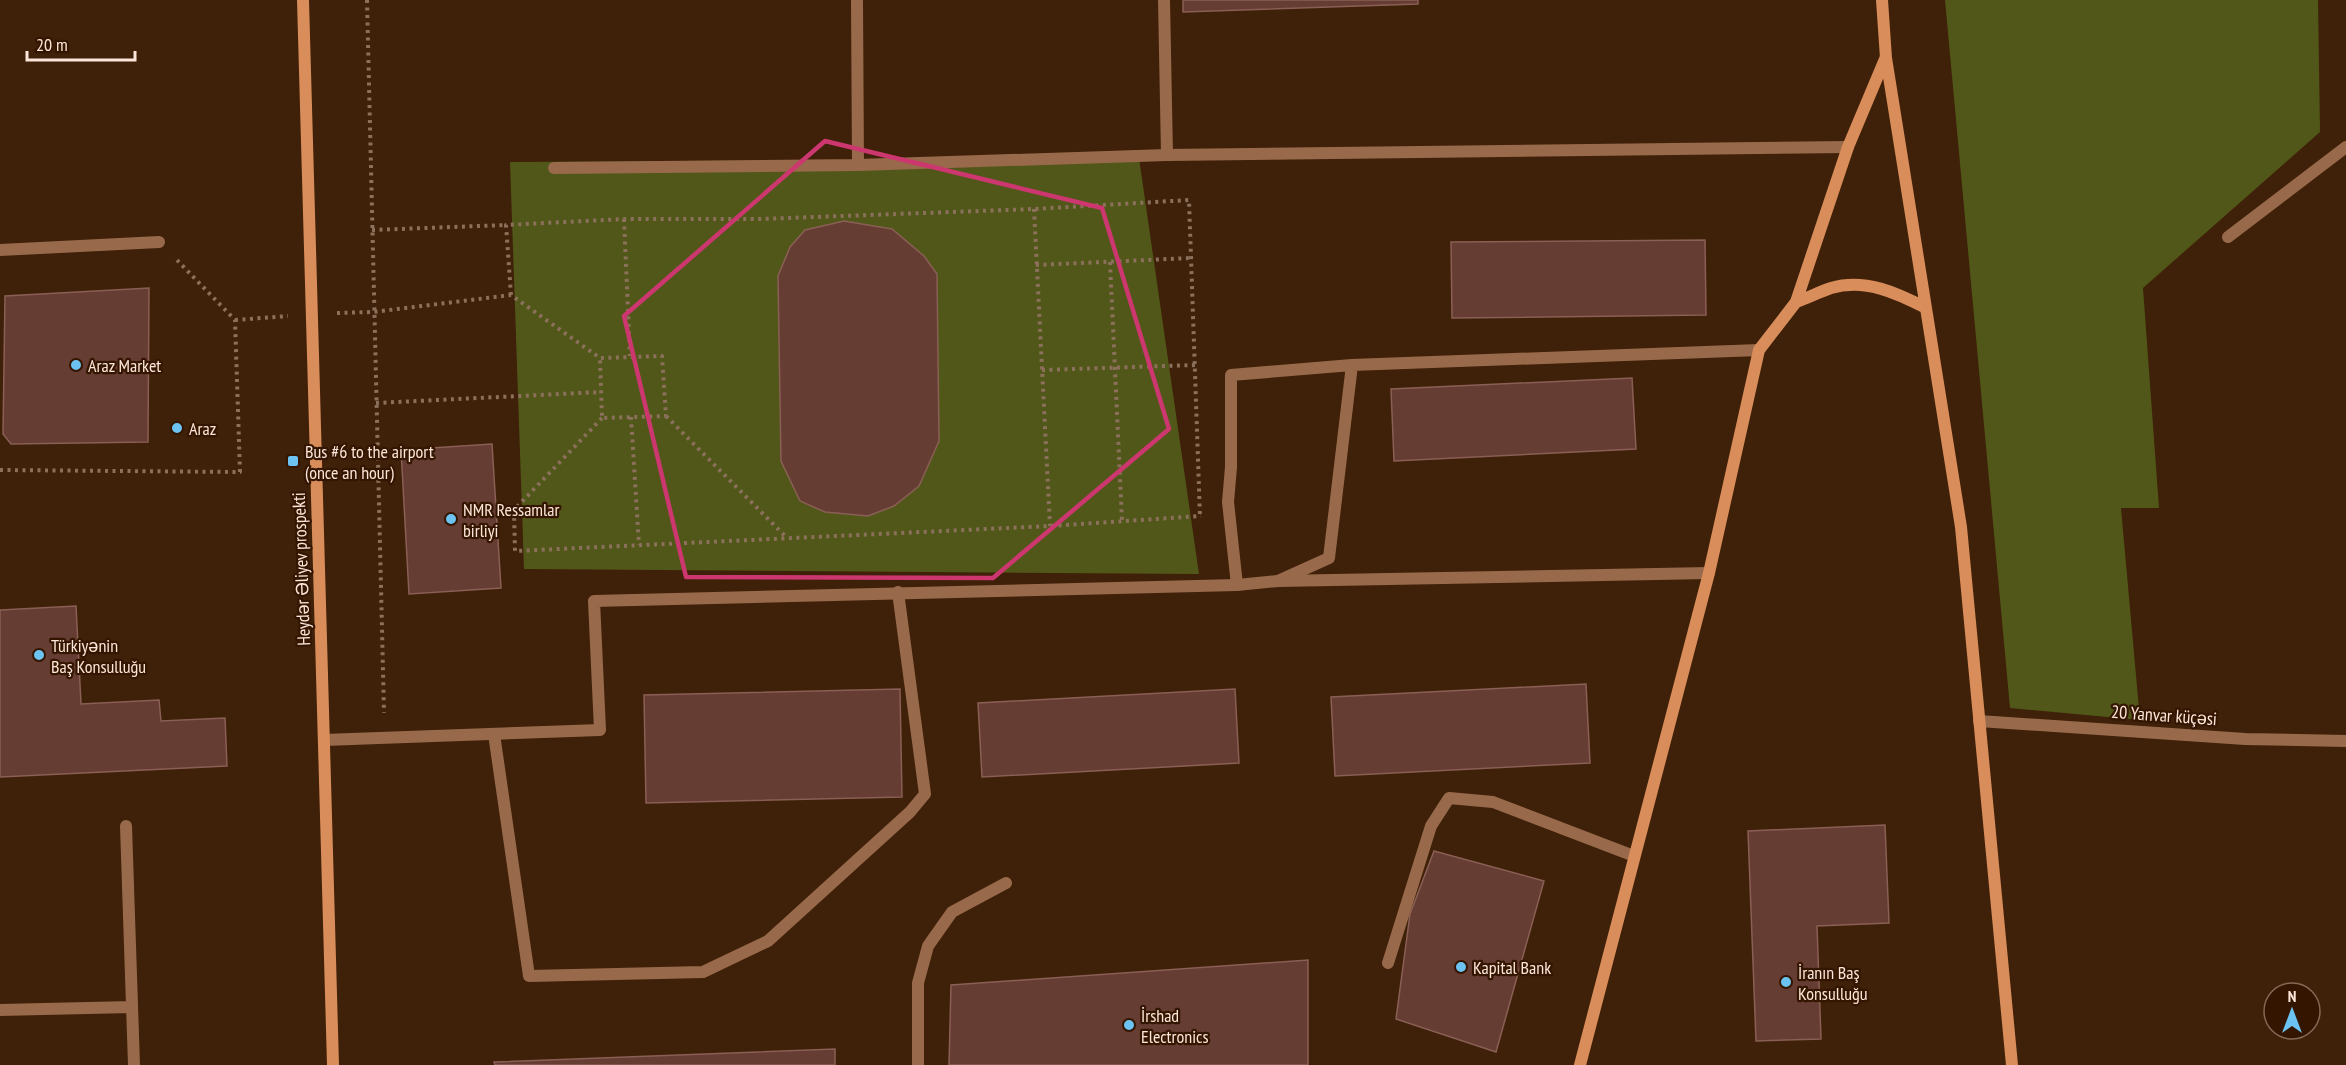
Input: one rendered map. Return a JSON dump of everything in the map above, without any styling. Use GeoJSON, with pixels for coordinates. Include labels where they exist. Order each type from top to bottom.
{"type":"FeatureCollection","features":[{"type":"Feature","properties":{"kind":"main road","name":"Heydər Əliyev prospekti"},"geometry":{"type":"LineString","coordinates":[[303,0],[333,1065]]}},
{"type":"Feature","properties":{"kind":"main road"},"geometry":{"type":"LineString","coordinates":[[1882,0],[1886,58],[1961,527],[2012,1065]]}},
{"type":"Feature","properties":{"kind":"main road"},"geometry":{"type":"LineString","coordinates":[[1580,1065],[1709,573],[1759,350],[1796,302],[1848,147],[1886,58]]}},
{"type":"Feature","properties":{"kind":"main road"},"geometry":{"type":"LineString","coordinates":[[1796,302],[1833,287],[1865,285],[1893,292],[1926,308]]}},
{"type":"Feature","properties":{"kind":"street"},"geometry":{"type":"LineString","coordinates":[[857,0],[858,165]]}},
{"type":"Feature","properties":{"kind":"street"},"geometry":{"type":"LineString","coordinates":[[1164,0],[1167,155]]}},
{"type":"Feature","properties":{"kind":"street"},"geometry":{"type":"LineString","coordinates":[[554,168],[858,165],[1167,155],[1848,147]]}},
{"type":"Feature","properties":{"kind":"street"},"geometry":{"type":"LineString","coordinates":[[2228,237],[2346,147]]}},
{"type":"Feature","properties":{"kind":"street"},"geometry":{"type":"LineString","coordinates":[[0,250],[159,242]]}},
{"type":"Feature","properties":{"kind":"street"},"geometry":{"type":"LineString","coordinates":[[1237,585],[1228,502],[1232,466],[1231,375],[1352,365],[1759,350]]}},
{"type":"Feature","properties":{"kind":"street"},"geometry":{"type":"LineString","coordinates":[[1278,580],[1329,558],[1352,365]]}},
{"type":"Feature","properties":{"kind":"street"},"geometry":{"type":"LineString","coordinates":[[324,740],[600,730],[594,602],[898,592],[1237,585],[1278,580],[1709,573]]}},
{"type":"Feature","properties":{"kind":"street"},"geometry":{"type":"LineString","coordinates":[[494,734],[529,976],[704,972],[768,940],[910,812],[925,794],[898,592]]}},
{"type":"Feature","properties":{"kind":"street","name":"20 Yanvar küçəsi"},"geometry":{"type":"LineString","coordinates":[[1979,721],[2245,739],[2346,741]]}},
{"type":"Feature","properties":{"kind":"street"},"geometry":{"type":"LineString","coordinates":[[1388,963],[1431,826],[1449,798],[1493,802],[1634,856]]}},
{"type":"Feature","properties":{"kind":"street"},"geometry":{"type":"LineString","coordinates":[[126,826],[134,1065]]}},
{"type":"Feature","properties":{"kind":"street"},"geometry":{"type":"LineString","coordinates":[[918,1065],[918,983],[928,946],[952,912],[1006,883]]}},
{"type":"Feature","properties":{"kind":"street"},"geometry":{"type":"LineString","coordinates":[[0,1010],[132,1007]]}},
{"type":"Feature","properties":{"kind":"path"},"geometry":{"type":"LineString","coordinates":[[367,0],[385,738]]}},
{"type":"Feature","properties":{"kind":"path"},"geometry":{"type":"LineString","coordinates":[[372,230],[624,219],[760,219],[1034,209],[1189,200],[1200,517]]}},
{"type":"Feature","properties":{"kind":"path"},"geometry":{"type":"LineString","coordinates":[[1034,209],[1050,526]]}},
{"type":"Feature","properties":{"kind":"path"},"geometry":{"type":"LineString","coordinates":[[624,219],[630,356]]}},
{"type":"Feature","properties":{"kind":"path"},"geometry":{"type":"LineString","coordinates":[[506,225],[511,295]]}},
{"type":"Feature","properties":{"kind":"path"},"geometry":{"type":"LineString","coordinates":[[0,470],[240,472],[235,320],[159,242]]}},
{"type":"Feature","properties":{"kind":"path"},"geometry":{"type":"LineString","coordinates":[[1036,265],[1191,258]]}},
{"type":"Feature","properties":{"kind":"path"},"geometry":{"type":"LineString","coordinates":[[1110,262],[1122,521]]}},
{"type":"Feature","properties":{"kind":"path"},"geometry":{"type":"LineString","coordinates":[[235,320],[373,312],[511,295],[600,358],[662,356],[666,416],[787,538]]}},
{"type":"Feature","properties":{"kind":"path"},"geometry":{"type":"LineString","coordinates":[[600,358],[602,418]]}},
{"type":"Feature","properties":{"kind":"path"},"geometry":{"type":"LineString","coordinates":[[1042,370],[1196,365]]}},
{"type":"Feature","properties":{"kind":"path"},"geometry":{"type":"LineString","coordinates":[[376,403],[601,392]]}},
{"type":"Feature","properties":{"kind":"path"},"geometry":{"type":"LineString","coordinates":[[666,416],[602,418],[514,510],[515,551],[1200,517],[1228,502]]}},
{"type":"Feature","properties":{"kind":"path"},"geometry":{"type":"LineString","coordinates":[[632,417],[639,545]]}},
{"type":"Feature","properties":{"kind":"highlighted area"},"geometry":{"type":"Polygon","coordinates":[[[825,141],[1102,208],[1169,429],[993,578],[686,577],[624,316],[825,141]]]}},
{"type":"Feature","properties":{"kind":"green space"},"geometry":{"type":"Polygon","coordinates":[[[1945,0],[2318,0],[2320,132],[2143,288],[2159,508],[2121,508],[2140,720],[2010,708],[1945,0]]]}},
{"type":"Feature","properties":{"kind":"green space"},"geometry":{"type":"Polygon","coordinates":[[[1139,158],[1199,574],[524,569],[510,162],[1139,158]]]}},
{"type":"Feature","properties":{"kind":"building"},"geometry":{"type":"Polygon","coordinates":[[[1183,0],[1418,0],[1418,4],[1183,12],[1183,0]]]}},
{"type":"Feature","properties":{"kind":"building"},"geometry":{"type":"Polygon","coordinates":[[[844,221],[892,229],[924,256],[937,274],[939,441],[919,486],[894,506],[868,516],[825,512],[800,501],[781,461],[778,276],[790,247],[805,230],[844,221]]]}},
{"type":"Feature","properties":{"kind":"building"},"geometry":{"type":"Polygon","coordinates":[[[1705,240],[1706,315],[1452,318],[1451,242],[1705,240]]]}},
{"type":"Feature","properties":{"kind":"building","name":"Araz Market"},"geometry":{"type":"Polygon","coordinates":[[[149,288],[148,442],[11,444],[3,434],[5,296],[149,288]]]}},
{"type":"Feature","properties":{"kind":"building"},"geometry":{"type":"Polygon","coordinates":[[[1632,378],[1636,449],[1394,461],[1391,389],[1632,378]]]}},
{"type":"Feature","properties":{"kind":"building","name":"NMR Ressamlar birliyi"},"geometry":{"type":"Polygon","coordinates":[[[492,444],[501,588],[409,594],[401,450],[492,444]]]}},
{"type":"Feature","properties":{"kind":"building","name":"Türkiyənin Baş Konsulluğu"},"geometry":{"type":"Polygon","coordinates":[[[76,606],[81,704],[159,700],[161,721],[225,718],[227,766],[0,777],[0,610],[76,606]]]}},
{"type":"Feature","properties":{"kind":"building"},"geometry":{"type":"Polygon","coordinates":[[[1586,684],[1590,763],[1335,776],[1331,697],[1586,684]]]}},
{"type":"Feature","properties":{"kind":"building"},"geometry":{"type":"Polygon","coordinates":[[[900,689],[902,797],[646,803],[644,695],[900,689]]]}},
{"type":"Feature","properties":{"kind":"building"},"geometry":{"type":"Polygon","coordinates":[[[1235,689],[1239,763],[982,777],[978,703],[1235,689]]]}},
{"type":"Feature","properties":{"kind":"building","name":"İranın Baş Konsulluğu"},"geometry":{"type":"Polygon","coordinates":[[[1885,825],[1889,923],[1817,926],[1821,1039],[1756,1041],[1748,831],[1885,825]]]}},
{"type":"Feature","properties":{"kind":"building","name":"Kapital Bank"},"geometry":{"type":"Polygon","coordinates":[[[1434,851],[1544,881],[1496,1052],[1396,1019],[1410,914],[1434,851]]]}},
{"type":"Feature","properties":{"kind":"building","name":"İrshad Electronics"},"geometry":{"type":"Polygon","coordinates":[[[1308,960],[1308,1065],[949,1065],[951,985],[1308,960]]]}},
{"type":"Feature","properties":{"kind":"building"},"geometry":{"type":"Polygon","coordinates":[[[835,1049],[835,1065],[495,1065],[494,1062],[835,1049]]]}},
{"type":"Feature","properties":{"kind":"place","name":"Araz Market"},"geometry":{"type":"Point","coordinates":[76,365]}},
{"type":"Feature","properties":{"kind":"place","name":"Araz"},"geometry":{"type":"Point","coordinates":[177,428]}},
{"type":"Feature","properties":{"kind":"place","name":"Bus #6 to the airport (once an hour)"},"geometry":{"type":"Point","coordinates":[293,461]}},
{"type":"Feature","properties":{"kind":"place","name":"NMR Ressamlar birliyi"},"geometry":{"type":"Point","coordinates":[451,519]}},
{"type":"Feature","properties":{"kind":"place","name":"Türkiyənin Baş Konsulluğu"},"geometry":{"type":"Point","coordinates":[39,655]}},
{"type":"Feature","properties":{"kind":"place","name":"Kapital Bank"},"geometry":{"type":"Point","coordinates":[1461,967]}},
{"type":"Feature","properties":{"kind":"place","name":"İranın Baş Konsulluğu"},"geometry":{"type":"Point","coordinates":[1786,982]}},
{"type":"Feature","properties":{"kind":"place","name":"İrshad Electronics"},"geometry":{"type":"Point","coordinates":[1129,1025]}}]}
